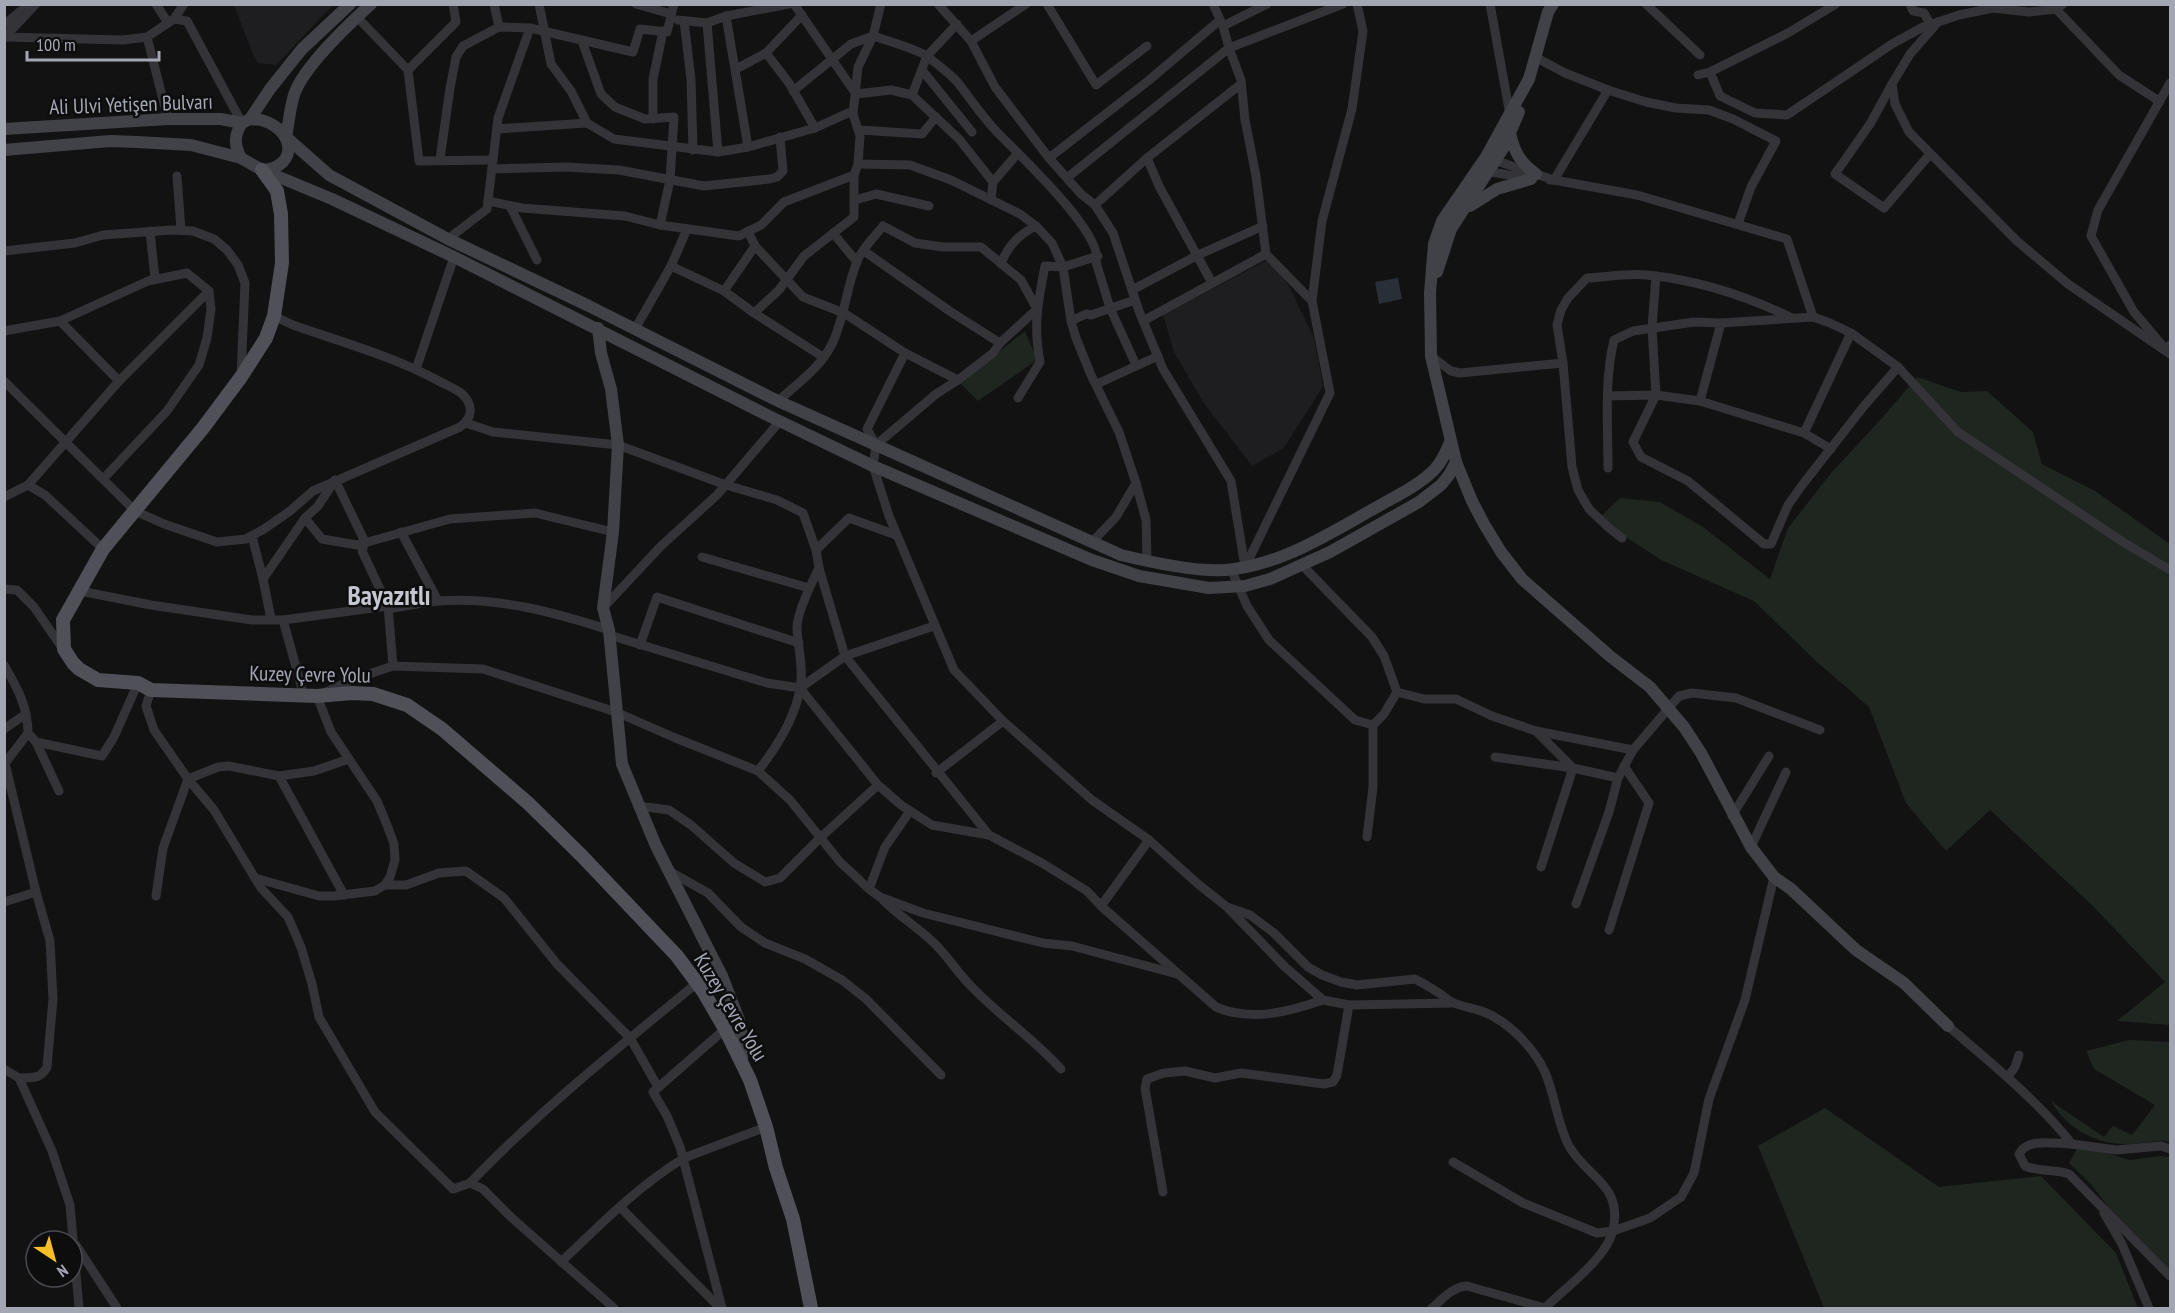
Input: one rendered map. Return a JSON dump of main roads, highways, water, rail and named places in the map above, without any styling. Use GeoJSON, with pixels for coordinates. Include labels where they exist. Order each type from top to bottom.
{"type":"FeatureCollection","features":[{"type":"Feature","properties":{"kind":"main road"},"geometry":{"type":"LineString","coordinates":[[241,158],[237,150],[236,132],[302,49],[350,4]]}},
{"type":"Feature","properties":{"kind":"main road"},"geometry":{"type":"LineString","coordinates":[[262,170],[275,169],[284,162],[288,154],[286,137],[296,90],[317,59],[371,4]]}},
{"type":"Feature","properties":{"kind":"main road"},"geometry":{"type":"LineString","coordinates":[[1553,4],[1548,12],[1524,101],[1510,133],[1483,171],[1442,221],[1434,244],[1430,293],[1431,356],[1456,462],[1484,524],[1501,552],[1522,579],[1611,657],[1650,687],[1684,727],[1701,753],[1750,847],[1774,877],[1791,889],[1856,950],[1904,983],[1948,1026]]}},
{"type":"Feature","properties":{"kind":"main road"},"geometry":{"type":"LineString","coordinates":[[1491,159],[1529,79]]}},
{"type":"Feature","properties":{"kind":"main road","name":"Ali Ulvi Yetişen Bulvarı"},"geometry":{"type":"LineString","coordinates":[[4,129],[168,119],[246,121]]}},
{"type":"Feature","properties":{"kind":"main road"},"geometry":{"type":"LineString","coordinates":[[246,121],[263,121],[275,126],[329,175],[448,239],[635,329],[778,402],[1121,555],[1178,566],[1223,570],[1271,560],[1298,549],[1423,479],[1436,468],[1450,442]]}},
{"type":"Feature","properties":{"kind":"main road"},"geometry":{"type":"LineString","coordinates":[[1462,212],[1497,189],[1534,176],[1517,156],[1510,133]]}},
{"type":"Feature","properties":{"kind":"main road"},"geometry":{"type":"LineString","coordinates":[[4,150],[110,141],[147,142],[190,145],[241,158],[262,170],[332,199],[454,257],[873,466],[1092,560],[1139,576],[1178,585],[1209,588],[1238,586],[1270,579],[1302,565],[1419,502],[1441,486],[1456,462]]}},
{"type":"Feature","properties":{"kind":"main road","name":"Kuzey Çevre Yolu"},"geometry":{"type":"LineString","coordinates":[[262,170],[277,191],[281,214],[282,263],[274,316],[266,338],[241,377],[203,428],[104,549],[63,620],[63,640],[68,656],[79,669],[98,680],[138,683],[151,690],[302,696],[373,694],[407,705],[442,729],[528,803],[677,956],[697,983],[725,1029],[750,1080],[766,1127],[776,1168],[793,1219],[812,1308]]}},
{"type":"Feature","properties":{"kind":"main road"},"geometry":{"type":"LineString","coordinates":[[1430,293],[1451,229],[1483,171]]}},
{"type":"Feature","properties":{"kind":"main road"},"geometry":{"type":"LineString","coordinates":[[598,328],[601,353],[611,389],[618,445],[613,532],[603,608],[609,632],[622,765],[638,806],[722,976],[739,1020],[743,1040],[742,1061]]}},
{"type":"Feature","properties":{"kind":"district","name":"Bayazıtlı"},"geometry":{"type":"Point","coordinates":[389,595]}}]}
